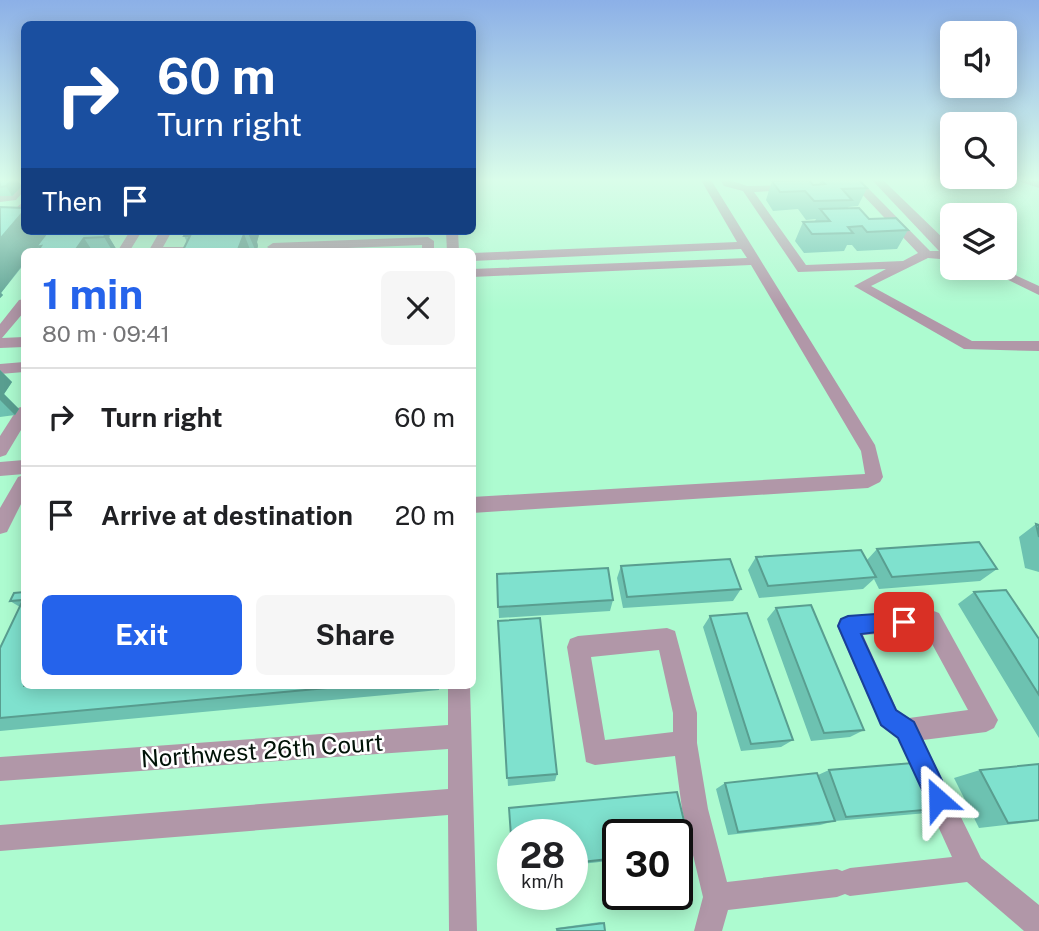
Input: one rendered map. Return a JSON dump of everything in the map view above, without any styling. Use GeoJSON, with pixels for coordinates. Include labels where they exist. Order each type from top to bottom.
{"type":"FeatureCollection","features":[{"type":"Feature","properties":{"kind":"street"},"geometry":{"type":"LineString","coordinates":[[476,505],[868,481],[874,477],[869,450],[733,223]]}},
{"type":"Feature","properties":{"kind":"street"},"geometry":{"type":"LineString","coordinates":[[771,223],[802,269],[910,264]]}},
{"type":"Feature","properties":{"kind":"street"},"geometry":{"type":"LineString","coordinates":[[897,223],[926,254]]}},
{"type":"Feature","properties":{"kind":"street"},"geometry":{"type":"LineString","coordinates":[[921,223],[940,242]]}},
{"type":"Feature","properties":{"kind":"street"},"geometry":{"type":"LineString","coordinates":[[292,248],[428,241],[428,248]]}},
{"type":"Feature","properties":{"kind":"street"},"geometry":{"type":"LineString","coordinates":[[476,257],[747,245]]}},
{"type":"Feature","properties":{"kind":"street"},"geometry":{"type":"LineString","coordinates":[[940,255],[926,254],[861,286],[969,346],[1039,346]]}},
{"type":"Feature","properties":{"kind":"street"},"geometry":{"type":"LineString","coordinates":[[476,274],[757,261]]}},
{"type":"Feature","properties":{"kind":"street"},"geometry":{"type":"LineString","coordinates":[[1016,280],[1039,291]]}},
{"type":"Feature","properties":{"kind":"street"},"geometry":{"type":"LineString","coordinates":[[0,334],[12,320]]}},
{"type":"Feature","properties":{"kind":"street"},"geometry":{"type":"LineString","coordinates":[[0,343],[21,342]]}},
{"type":"Feature","properties":{"kind":"street"},"geometry":{"type":"LineString","coordinates":[[0,352],[21,351]]}},
{"type":"Feature","properties":{"kind":"street"},"geometry":{"type":"LineString","coordinates":[[0,369],[21,367]]}},
{"type":"Feature","properties":{"kind":"street"},"geometry":{"type":"LineString","coordinates":[[0,450],[21,417]]}},
{"type":"Feature","properties":{"kind":"street"},"geometry":{"type":"LineString","coordinates":[[0,469],[21,467]]}},
{"type":"Feature","properties":{"kind":"street"},"geometry":{"type":"LineString","coordinates":[[0,526],[21,488]]}},
{"type":"Feature","properties":{"kind":"street"},"geometry":{"type":"LineString","coordinates":[[906,730],[986,720],[931,620],[848,626],[889,718],[906,730],[971,868],[1039,927]]}},
{"type":"Feature","properties":{"kind":"street"},"geometry":{"type":"LineString","coordinates":[[685,743],[595,753],[578,647],[667,639],[685,713],[685,743],[695,809],[717,897],[708,931]]}},
{"type":"Feature","properties":{"kind":"street"},"geometry":{"type":"LineString","coordinates":[[459,689],[463,931]]}},
{"type":"Feature","properties":{"kind":"street","name":"Northwest 26th Court"},"geometry":{"type":"LineString","coordinates":[[0,769],[460,736]]}},
{"type":"Feature","properties":{"kind":"street"},"geometry":{"type":"LineString","coordinates":[[0,838],[461,801]]}},
{"type":"Feature","properties":{"kind":"street"},"geometry":{"type":"LineString","coordinates":[[717,897],[971,868]]}},
{"type":"Feature","properties":{"kind":"building"},"geometry":{"type":"Polygon","coordinates":[[[0,223],[13,223],[0,239],[0,223]]]}},
{"type":"Feature","properties":{"kind":"building"},"geometry":{"type":"Polygon","coordinates":[[[804,223],[901,223],[908,230],[867,232],[862,226],[848,227],[853,233],[812,234],[804,223]]]}},
{"type":"Feature","properties":{"kind":"building"},"geometry":{"type":"Polygon","coordinates":[[[45,235],[105,235],[84,238],[77,248],[36,247],[45,235]]]}},
{"type":"Feature","properties":{"kind":"building"},"geometry":{"type":"Polygon","coordinates":[[[244,235],[239,248],[184,248],[190,236],[184,236],[244,235]]]}},
{"type":"Feature","properties":{"kind":"building"},"geometry":{"type":"Polygon","coordinates":[[[979,542],[997,569],[892,577],[877,549],[979,542]]]}},
{"type":"Feature","properties":{"kind":"building"},"geometry":{"type":"Polygon","coordinates":[[[861,550],[876,577],[768,586],[756,557],[861,550]]]}},
{"type":"Feature","properties":{"kind":"building"},"geometry":{"type":"Polygon","coordinates":[[[730,559],[741,589],[627,597],[621,566],[730,559]]]}},
{"type":"Feature","properties":{"kind":"building"},"geometry":{"type":"Polygon","coordinates":[[[608,568],[613,600],[498,607],[497,574],[608,568]]]}},
{"type":"Feature","properties":{"kind":"building"},"geometry":{"type":"Polygon","coordinates":[[[1006,590],[1039,639],[1039,695],[974,592],[1006,590]]]}},
{"type":"Feature","properties":{"kind":"building"},"geometry":{"type":"Polygon","coordinates":[[[21,592],[21,600],[10,601],[14,593],[21,592]]]}},
{"type":"Feature","properties":{"kind":"building"},"geometry":{"type":"Polygon","coordinates":[[[21,604],[21,689],[316,689],[0,718],[0,648],[21,604]]]}},
{"type":"Feature","properties":{"kind":"building"},"geometry":{"type":"Polygon","coordinates":[[[811,605],[864,730],[824,733],[776,608],[811,605]]]}},
{"type":"Feature","properties":{"kind":"building"},"geometry":{"type":"Polygon","coordinates":[[[747,613],[793,740],[751,744],[710,616],[747,613]]]}},
{"type":"Feature","properties":{"kind":"building"},"geometry":{"type":"Polygon","coordinates":[[[540,618],[557,774],[507,778],[498,621],[540,618]]]}},
{"type":"Feature","properties":{"kind":"building"},"geometry":{"type":"Polygon","coordinates":[[[925,762],[946,808],[846,817],[829,770],[925,762]]]}},
{"type":"Feature","properties":{"kind":"building"},"geometry":{"type":"Polygon","coordinates":[[[1039,764],[1039,820],[1008,823],[980,770],[1039,764]]]}},
{"type":"Feature","properties":{"kind":"building"},"geometry":{"type":"Polygon","coordinates":[[[817,773],[835,821],[738,832],[725,783],[817,773]]]}},
{"type":"Feature","properties":{"kind":"building"},"geometry":{"type":"Polygon","coordinates":[[[677,792],[684,819],[602,819],[602,860],[588,861],[588,819],[510,819],[509,808],[677,792]]]}},
{"type":"Feature","properties":{"kind":"building"},"geometry":{"type":"Polygon","coordinates":[[[604,923],[605,931],[557,929],[604,923]]]}},
{"type":"Feature","properties":{"kind":"route"},"geometry":{"type":"LineString","coordinates":[[904,622],[848,626],[889,718],[906,730],[938,799]]}}]}
